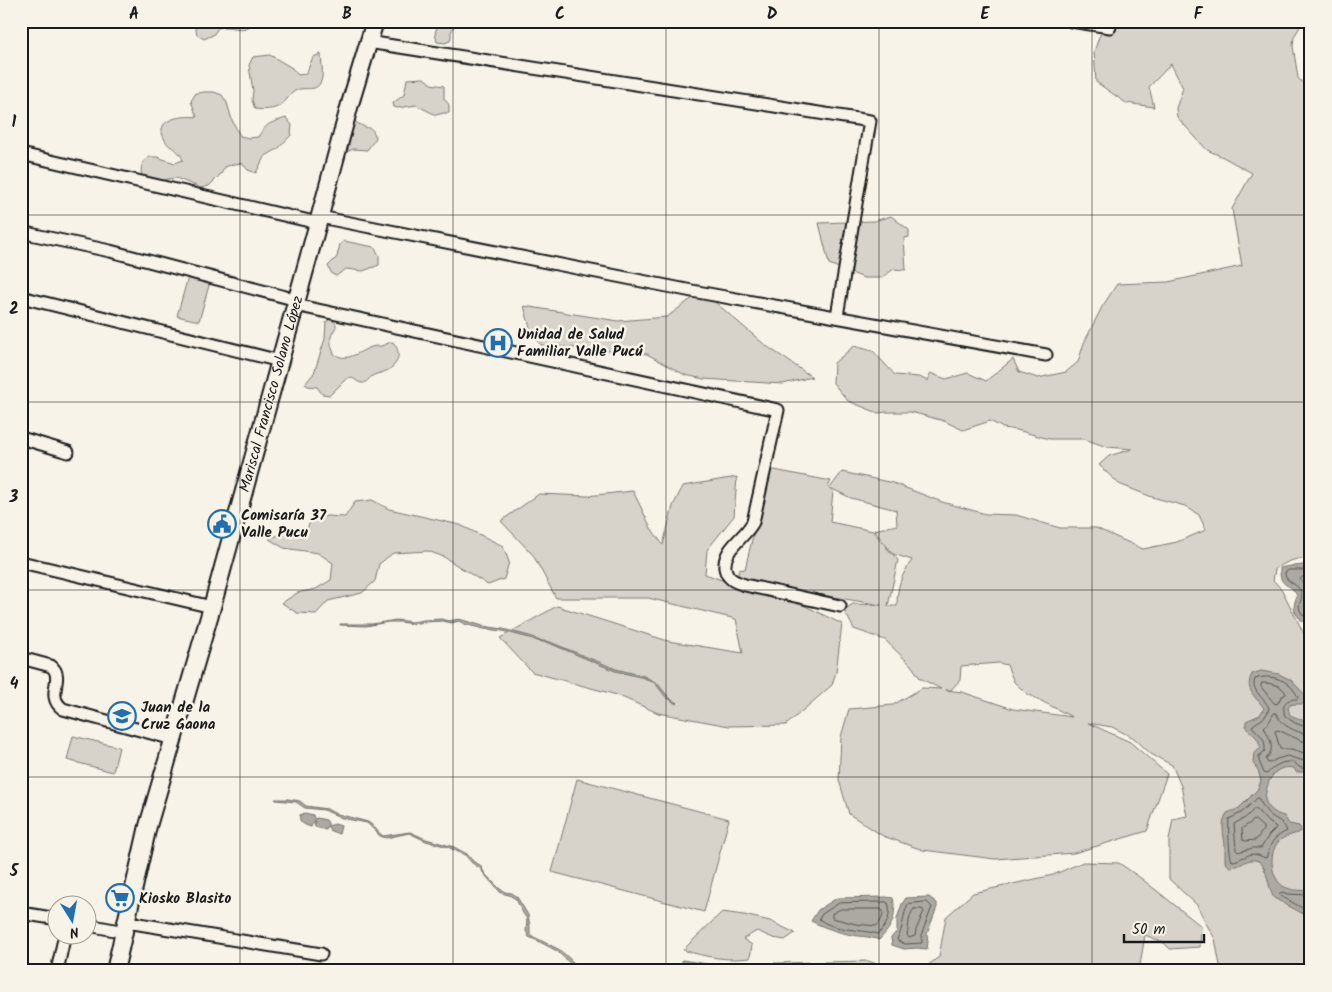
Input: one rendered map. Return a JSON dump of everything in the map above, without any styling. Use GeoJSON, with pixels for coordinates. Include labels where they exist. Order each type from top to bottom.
{"type":"FeatureCollection","features":[{"type":"Feature","properties":{"kind":"main road","name":"Mariscal Francisco Solano López"},"geometry":{"type":"LineString","coordinates":[[116,971],[148,826],[212,607],[374,21]]}},
{"type":"Feature","properties":{"kind":"street"},"geometry":{"type":"LineString","coordinates":[[1072,21],[1110,27]]}},
{"type":"Feature","properties":{"kind":"street"},"geometry":{"type":"LineString","coordinates":[[368,42],[870,121],[837,316]]}},
{"type":"Feature","properties":{"kind":"street"},"geometry":{"type":"LineString","coordinates":[[21,154],[319,220],[682,289],[1046,355]]}},
{"type":"Feature","properties":{"kind":"street"},"geometry":{"type":"LineString","coordinates":[[21,232],[110,252],[296,302],[778,410],[753,522],[750,528],[730,549],[726,561],[726,572],[730,579],[736,582],[840,606]]}},
{"type":"Feature","properties":{"kind":"street"},"geometry":{"type":"LineString","coordinates":[[21,297],[280,361]]}},
{"type":"Feature","properties":{"kind":"street"},"geometry":{"type":"LineString","coordinates":[[21,438],[68,452]]}},
{"type":"Feature","properties":{"kind":"street"},"geometry":{"type":"LineString","coordinates":[[21,562],[212,607]]}},
{"type":"Feature","properties":{"kind":"street"},"geometry":{"type":"LineString","coordinates":[[21,658],[51,666],[55,669],[57,674],[54,691],[55,700],[63,709],[173,739]]}},
{"type":"Feature","properties":{"kind":"street"},"geometry":{"type":"LineString","coordinates":[[21,913],[48,918]]}},
{"type":"Feature","properties":{"kind":"street"},"geometry":{"type":"LineString","coordinates":[[98,926],[126,927],[321,954]]}},
{"type":"Feature","properties":{"kind":"street"},"geometry":{"type":"LineString","coordinates":[[57,971],[63,944]]}},
{"type":"Feature","properties":{"kind":"shaded area"},"geometry":{"type":"Polygon","coordinates":[[[194,21],[256,21],[242,29],[218,28],[213,35],[204,39],[197,35],[194,21]]]}},
{"type":"Feature","properties":{"kind":"shaded area"},"geometry":{"type":"Polygon","coordinates":[[[439,21],[457,21],[451,32],[450,41],[445,43],[437,42],[435,33],[439,21]]]}},
{"type":"Feature","properties":{"kind":"shaded area"},"geometry":{"type":"Polygon","coordinates":[[[1108,21],[1301,21],[1302,23],[1294,37],[1293,46],[1298,78],[1311,92],[1311,560],[1297,559],[1283,564],[1275,569],[1273,580],[1282,590],[1306,638],[1311,644],[1311,971],[1221,971],[1215,939],[1197,905],[1169,879],[1169,840],[1173,819],[1187,816],[1181,786],[1172,765],[1151,754],[1134,738],[1112,727],[1088,723],[1130,742],[1167,774],[1147,831],[1074,853],[995,859],[923,850],[883,836],[849,814],[839,780],[841,737],[849,709],[893,705],[922,688],[941,689],[920,678],[911,665],[885,640],[854,629],[844,610],[853,604],[881,605],[739,581],[738,570],[745,569],[769,469],[831,481],[828,487],[833,491],[830,522],[873,531],[898,560],[888,606],[897,606],[900,582],[912,560],[893,554],[874,530],[897,525],[896,510],[851,498],[830,488],[842,472],[893,483],[942,502],[986,514],[1016,515],[1060,528],[1096,528],[1143,549],[1177,542],[1206,530],[1199,515],[1185,506],[1152,497],[1119,484],[1099,465],[1109,456],[1132,449],[1107,447],[1084,439],[1049,439],[1003,428],[990,421],[963,430],[944,421],[911,412],[878,413],[848,401],[833,383],[834,363],[854,346],[873,351],[895,375],[919,377],[928,381],[930,373],[946,379],[968,373],[986,381],[1013,359],[1019,372],[1038,378],[1066,372],[1078,362],[1084,343],[1102,307],[1117,284],[1168,282],[1242,266],[1232,209],[1252,173],[1207,150],[1177,117],[1176,108],[1183,88],[1171,64],[1149,87],[1154,107],[1126,103],[1096,82],[1094,52],[1099,37],[1108,21]],[[999,663],[961,666],[960,680],[951,690],[946,690],[962,692],[1013,709],[1072,717],[1026,693],[1014,682],[1007,665],[999,663]]]}},
{"type":"Feature","properties":{"kind":"shaded area"},"geometry":{"type":"Polygon","coordinates":[[[321,54],[322,78],[319,85],[313,88],[298,89],[278,107],[255,109],[252,100],[253,91],[249,65],[253,57],[270,55],[292,68],[298,75],[306,74],[313,57],[321,54]]]}},
{"type":"Feature","properties":{"kind":"shaded area"},"geometry":{"type":"Polygon","coordinates":[[[424,78],[431,84],[444,86],[444,98],[449,105],[449,113],[436,115],[416,105],[394,107],[393,103],[404,95],[407,79],[424,78]]]}},
{"type":"Feature","properties":{"kind":"shaded area"},"geometry":{"type":"Polygon","coordinates":[[[214,92],[222,95],[240,136],[258,137],[264,128],[286,118],[292,125],[291,135],[279,148],[264,157],[256,173],[248,170],[242,163],[234,164],[225,167],[209,186],[201,188],[176,178],[151,183],[143,181],[141,168],[143,162],[148,157],[157,157],[175,163],[183,160],[179,153],[166,142],[162,133],[162,127],[170,120],[177,118],[197,117],[191,101],[196,93],[214,92]]]}},
{"type":"Feature","properties":{"kind":"shaded area"},"geometry":{"type":"Polygon","coordinates":[[[350,120],[354,120],[373,131],[376,138],[367,150],[353,149],[345,151],[350,120]]]}},
{"type":"Feature","properties":{"kind":"shaded area"},"geometry":{"type":"Polygon","coordinates":[[[891,216],[909,230],[909,237],[904,238],[906,270],[894,269],[881,278],[864,278],[829,264],[819,223],[874,221],[891,216]]]}},
{"type":"Feature","properties":{"kind":"shaded area"},"geometry":{"type":"Polygon","coordinates":[[[344,241],[374,247],[379,255],[379,265],[363,271],[346,269],[336,276],[332,274],[328,266],[337,257],[340,244],[344,241]]]}},
{"type":"Feature","properties":{"kind":"shaded area"},"geometry":{"type":"Polygon","coordinates":[[[188,277],[210,282],[199,321],[177,316],[188,277]]]}},
{"type":"Feature","properties":{"kind":"shaded area"},"geometry":{"type":"Polygon","coordinates":[[[702,291],[765,345],[812,377],[783,384],[704,379],[685,375],[647,354],[541,345],[531,331],[524,306],[618,321],[667,317],[702,291]]]}},
{"type":"Feature","properties":{"kind":"shaded area"},"geometry":{"type":"Polygon","coordinates":[[[330,319],[336,323],[331,339],[334,354],[348,357],[370,347],[393,342],[398,350],[398,358],[394,365],[363,383],[350,377],[330,395],[322,394],[317,387],[305,384],[314,373],[325,339],[326,322],[330,319]]]}},
{"type":"Feature","properties":{"kind":"shaded area"},"geometry":{"type":"Polygon","coordinates":[[[737,477],[734,516],[707,550],[705,574],[753,591],[797,602],[842,624],[836,672],[832,685],[786,725],[729,726],[658,713],[617,695],[532,672],[500,638],[557,606],[668,641],[743,653],[736,619],[648,598],[556,598],[533,555],[501,521],[539,494],[587,496],[633,491],[651,528],[663,545],[673,506],[683,486],[737,477]]]}},
{"type":"Feature","properties":{"kind":"shaded area"},"geometry":{"type":"Polygon","coordinates":[[[372,500],[389,509],[460,525],[503,546],[509,562],[504,579],[488,585],[444,557],[428,551],[393,553],[379,564],[375,581],[362,593],[328,601],[316,614],[297,613],[282,603],[297,593],[316,589],[331,580],[333,563],[318,553],[284,548],[269,539],[285,532],[303,537],[311,520],[327,516],[345,517],[355,502],[372,500]]]}},
{"type":"Feature","properties":{"kind":"shaded area"},"geometry":{"type":"Polygon","coordinates":[[[73,736],[119,747],[113,772],[67,760],[73,736]]]}},
{"type":"Feature","properties":{"kind":"shaded area"},"geometry":{"type":"Polygon","coordinates":[[[577,779],[729,819],[704,912],[552,872],[577,779]]]}},
{"type":"Feature","properties":{"kind":"shaded area"},"geometry":{"type":"Polygon","coordinates":[[[1083,862],[1119,863],[1142,879],[1201,926],[1200,947],[1170,949],[1164,943],[1145,935],[1139,971],[920,971],[939,957],[946,917],[973,893],[1053,875],[1083,862]]]}},
{"type":"Feature","properties":{"kind":"shaded area"},"geometry":{"type":"Polygon","coordinates":[[[722,912],[770,921],[795,933],[785,940],[773,938],[757,931],[743,939],[752,945],[750,958],[716,958],[683,950],[722,912]]]}},
{"type":"Feature","properties":{"kind":"shaded area"},"geometry":{"type":"Polygon","coordinates":[[[868,961],[901,971],[789,971],[774,963],[868,961]]]}},
{"type":"Feature","properties":{"kind":"water"},"geometry":{"type":"Polygon","coordinates":[[[1311,565],[1311,629],[1297,615],[1294,607],[1297,596],[1295,591],[1283,583],[1280,575],[1280,568],[1311,565]]]}},
{"type":"Feature","properties":{"kind":"water"},"geometry":{"type":"Polygon","coordinates":[[[441,619],[449,621],[459,619],[550,642],[616,669],[644,676],[657,683],[673,701],[678,703],[676,704],[665,696],[655,683],[644,678],[615,671],[549,643],[537,641],[503,631],[484,629],[459,621],[412,624],[388,622],[366,626],[340,625],[372,624],[396,620],[412,622],[441,619]]]}},
{"type":"Feature","properties":{"kind":"water"},"geometry":{"type":"Polygon","coordinates":[[[1261,671],[1279,674],[1291,680],[1310,700],[1308,704],[1294,704],[1288,708],[1290,715],[1311,725],[1311,775],[1305,772],[1296,772],[1294,768],[1281,769],[1269,781],[1265,800],[1270,808],[1284,816],[1289,824],[1299,826],[1301,829],[1300,832],[1281,839],[1275,846],[1272,867],[1277,880],[1282,885],[1293,890],[1311,891],[1311,918],[1274,898],[1264,869],[1257,861],[1250,860],[1230,867],[1225,862],[1223,829],[1225,817],[1227,813],[1238,809],[1257,790],[1261,781],[1258,770],[1253,763],[1254,753],[1261,748],[1257,738],[1247,729],[1246,721],[1260,715],[1264,708],[1250,689],[1249,684],[1252,674],[1261,671]]]}},
{"type":"Feature","properties":{"kind":"water"},"geometry":{"type":"Polygon","coordinates":[[[275,799],[300,801],[306,806],[327,809],[334,813],[368,822],[383,836],[410,832],[454,847],[467,854],[474,862],[480,865],[485,874],[500,889],[517,897],[528,915],[530,935],[560,950],[580,971],[557,951],[529,937],[526,931],[527,919],[516,899],[501,893],[484,874],[481,869],[465,855],[409,833],[386,838],[380,836],[367,823],[342,818],[324,810],[305,808],[296,802],[275,799]]]}},
{"type":"Feature","properties":{"kind":"water"},"geometry":{"type":"Polygon","coordinates":[[[305,813],[313,815],[314,819],[326,820],[328,826],[335,824],[341,826],[339,834],[331,831],[327,826],[326,830],[315,827],[314,820],[311,827],[304,824],[301,822],[300,815],[305,813]]]}},
{"type":"Feature","properties":{"kind":"water"},"geometry":{"type":"Polygon","coordinates":[[[929,897],[937,903],[937,907],[927,934],[927,949],[904,949],[892,945],[891,938],[897,931],[897,919],[906,898],[929,897]]]}},
{"type":"Feature","properties":{"kind":"water"},"geometry":{"type":"Polygon","coordinates":[[[837,898],[893,898],[894,916],[887,931],[879,940],[841,933],[811,921],[818,910],[837,898]]]}},
{"type":"Feature","properties":{"kind":"water"},"geometry":{"type":"Polygon","coordinates":[[[682,960],[752,971],[688,971],[683,968],[682,960]]]}},
{"type":"Feature","properties":{"kind":"place","name":"Unidad de Salud Familiar Valle Pucú"},"geometry":{"type":"Point","coordinates":[498,343]}},
{"type":"Feature","properties":{"kind":"place","name":"Comisaría 37 Valle Pucu"},"geometry":{"type":"Point","coordinates":[222,524]}},
{"type":"Feature","properties":{"kind":"place","name":"Juan de la Cruz Gaona"},"geometry":{"type":"Point","coordinates":[122,716]}},
{"type":"Feature","properties":{"kind":"place","name":"Kiosko Blasito"},"geometry":{"type":"Point","coordinates":[120,898]}}]}
